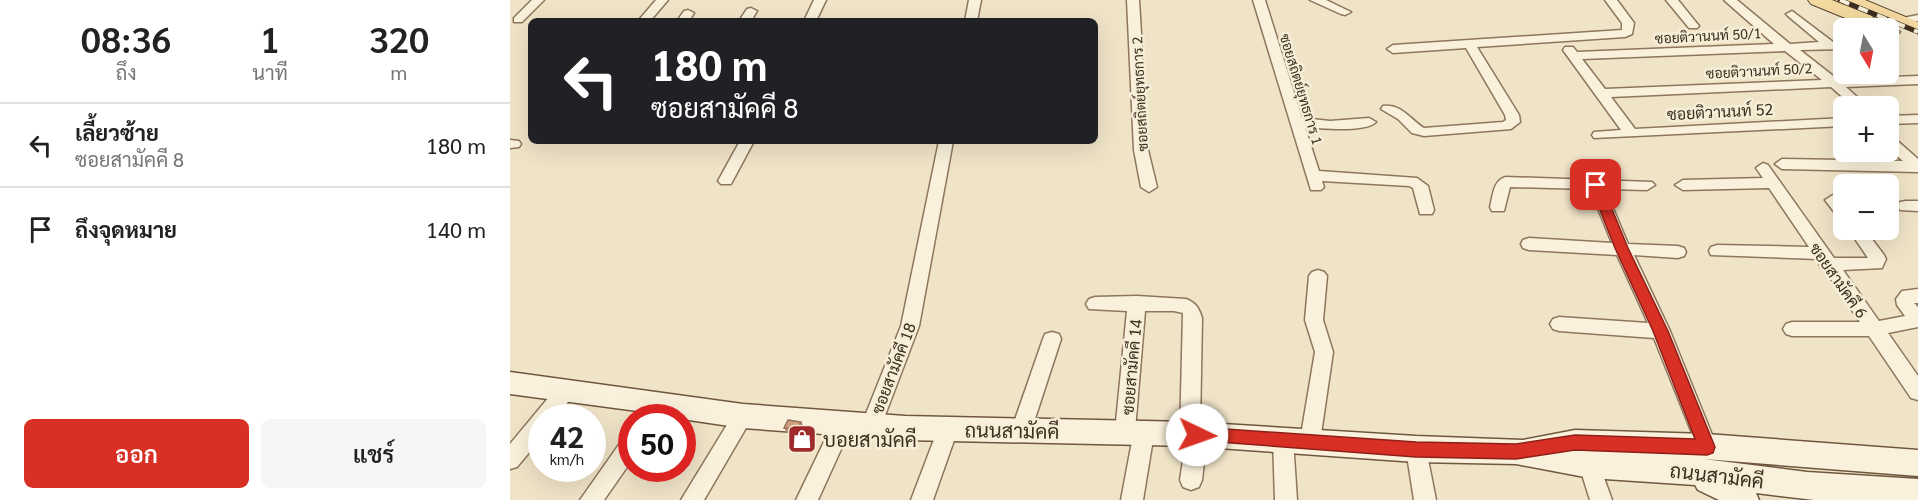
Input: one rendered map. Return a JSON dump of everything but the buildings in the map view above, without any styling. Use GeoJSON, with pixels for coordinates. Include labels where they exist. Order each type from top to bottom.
{"type":"FeatureCollection","features":[{"type":"Feature","properties":{"kind":"main road"},"geometry":{"type":"LineString","coordinates":[[1817,0],[1870,18]]}},
{"type":"Feature","properties":{"kind":"main road"},"geometry":{"type":"LineString","coordinates":[[1850,0],[1882,18]]}},
{"type":"Feature","properties":{"kind":"main road"},"geometry":{"type":"LineString","coordinates":[[1899,28],[1918,42]]}},
{"type":"Feature","properties":{"kind":"main road","name":"ถนนสามัคคี"},"geometry":{"type":"LineString","coordinates":[[510,383],[566,391],[627,404]]}},
{"type":"Feature","properties":{"kind":"main road","name":"ถนนสามัคคี"},"geometry":{"type":"LineString","coordinates":[[696,413],[871,426],[1193,434],[1416,449],[1516,451],[1590,465],[1676,469],[1794,492],[1918,493]]}},
{"type":"Feature","properties":{"kind":"main road","name":"ถนนสามัคคี"},"geometry":{"type":"LineString","coordinates":[[1516,451],[1575,442],[1707,447],[1794,456],[1918,463]]}},
{"type":"Feature","properties":{"kind":"main road"},"geometry":{"type":"LineString","coordinates":[[1761,452],[1794,492]]}},
{"type":"Feature","properties":{"kind":"main road"},"geometry":{"type":"LineString","coordinates":[[1794,456],[1794,492]]}},
{"type":"Feature","properties":{"kind":"main road"},"geometry":{"type":"LineString","coordinates":[[1676,469],[1731,491],[1744,500]]}},
{"type":"Feature","properties":{"kind":"street"},"geometry":{"type":"LineString","coordinates":[[518,20],[538,0]]}},
{"type":"Feature","properties":{"kind":"street"},"geometry":{"type":"LineString","coordinates":[[647,18],[662,0]]}},
{"type":"Feature","properties":{"kind":"street"},"geometry":{"type":"LineString","coordinates":[[811,18],[820,0]]}},
{"type":"Feature","properties":{"kind":"street"},"geometry":{"type":"LineString","coordinates":[[972,18],[975,0]]}},
{"type":"Feature","properties":{"kind":"street","name":"ซอยสถิตย์ยุทธการ 2"},"geometry":{"type":"LineString","coordinates":[[1133,0],[1141,150],[1149,187]]}},
{"type":"Feature","properties":{"kind":"street","name":"ซอยสถิตย์ยุทธการ 1"},"geometry":{"type":"LineString","coordinates":[[1259,0],[1315,181],[1412,181],[1420,186],[1426,210]]}},
{"type":"Feature","properties":{"kind":"street"},"geometry":{"type":"LineString","coordinates":[[1316,0],[1344,12]]}},
{"type":"Feature","properties":{"kind":"street"},"geometry":{"type":"LineString","coordinates":[[1393,49],[1616,34],[1628,31],[1628,23],[1611,0]]}},
{"type":"Feature","properties":{"kind":"street"},"geometry":{"type":"LineString","coordinates":[[1672,0],[1694,26]]}},
{"type":"Feature","properties":{"kind":"street"},"geometry":{"type":"LineString","coordinates":[[1730,0],[1848,96]]}},
{"type":"Feature","properties":{"kind":"street"},"geometry":{"type":"LineString","coordinates":[[1792,14],[1833,43]]}},
{"type":"Feature","properties":{"kind":"street"},"geometry":{"type":"LineString","coordinates":[[1388,109],[1403,116],[1417,130],[1431,133],[1506,126],[1513,122],[1512,116],[1469,43]]}},
{"type":"Feature","properties":{"kind":"street"},"geometry":{"type":"LineString","coordinates":[[1564,44],[1631,133]]}},
{"type":"Feature","properties":{"kind":"street","name":"ซอยติวานนท์ 50/1"},"geometry":{"type":"LineString","coordinates":[[1574,56],[1785,46],[1833,46]]}},
{"type":"Feature","properties":{"kind":"street","name":"ซอยติวานนท์ 50/2"},"geometry":{"type":"LineString","coordinates":[[1602,93],[1918,80]]}},
{"type":"Feature","properties":{"kind":"street"},"geometry":{"type":"LineString","coordinates":[[1899,120],[1918,119]]}},
{"type":"Feature","properties":{"kind":"street"},"geometry":{"type":"LineString","coordinates":[[1298,122],[1330,125],[1369,122]]}},
{"type":"Feature","properties":{"kind":"street","name":"ซอยติวานนท์ 52"},"geometry":{"type":"LineString","coordinates":[[1599,135],[1833,123]]}},
{"type":"Feature","properties":{"kind":"street"},"geometry":{"type":"LineString","coordinates":[[726,181],[745,144]]}},
{"type":"Feature","properties":{"kind":"street","name":"ซอยสามัคคี 18"},"geometry":{"type":"LineString","coordinates":[[871,426],[910,326],[945,144]]}},
{"type":"Feature","properties":{"kind":"street"},"geometry":{"type":"LineString","coordinates":[[1899,150],[1918,166]]}},
{"type":"Feature","properties":{"kind":"street"},"geometry":{"type":"LineString","coordinates":[[1782,164],[1918,166]]}},
{"type":"Feature","properties":{"kind":"street","name":"ซอยสามัคคี 6"},"geometry":{"type":"LineString","coordinates":[[1762,168],[1918,392]]}},
{"type":"Feature","properties":{"kind":"street"},"geometry":{"type":"LineString","coordinates":[[1497,207],[1506,182],[1647,185]]}},
{"type":"Feature","properties":{"kind":"street"},"geometry":{"type":"LineString","coordinates":[[1683,185],[1773,183]]}},
{"type":"Feature","properties":{"kind":"street"},"geometry":{"type":"LineString","coordinates":[[1596,185],[1622,248],[1661,331],[1707,447]]}},
{"type":"Feature","properties":{"kind":"street"},"geometry":{"type":"LineString","coordinates":[[1717,251],[1876,264],[1878,259],[1864,240]]}},
{"type":"Feature","properties":{"kind":"street"},"geometry":{"type":"LineString","coordinates":[[1529,244],[1678,252]]}},
{"type":"Feature","properties":{"kind":"street"},"geometry":{"type":"LineString","coordinates":[[1286,500],[1297,440],[1324,352],[1314,320],[1318,276]]}},
{"type":"Feature","properties":{"kind":"street"},"geometry":{"type":"LineString","coordinates":[[1792,330],[1873,329],[1913,322],[1915,316],[1906,305],[1905,299],[1908,296],[1918,296]]}},
{"type":"Feature","properties":{"kind":"street","name":"ซอยสามัคคี 14"},"geometry":{"type":"LineString","coordinates":[[1132,500],[1137,303]]}},
{"type":"Feature","properties":{"kind":"street"},"geometry":{"type":"LineString","coordinates":[[1095,304],[1174,304],[1186,306],[1191,310],[1193,318],[1191,480]]}},
{"type":"Feature","properties":{"kind":"street"},"geometry":{"type":"LineString","coordinates":[[1559,324],[1661,331]]}},
{"type":"Feature","properties":{"kind":"street"},"geometry":{"type":"LineString","coordinates":[[1022,431],[1052,339]]}},
{"type":"Feature","properties":{"kind":"street"},"geometry":{"type":"LineString","coordinates":[[556,404],[566,391]]}},
{"type":"Feature","properties":{"kind":"street"},"geometry":{"type":"LineString","coordinates":[[692,500],[743,416]]}},
{"type":"Feature","properties":{"kind":"street"},"geometry":{"type":"LineString","coordinates":[[807,500],[843,423]]}},
{"type":"Feature","properties":{"kind":"street"},"geometry":{"type":"LineString","coordinates":[[922,500],[948,429]]}},
{"type":"Feature","properties":{"kind":"street"},"geometry":{"type":"LineString","coordinates":[[510,460],[528,438]]}},
{"type":"Feature","properties":{"kind":"street"},"geometry":{"type":"LineString","coordinates":[[1416,449],[1425,500]]}},
{"type":"Feature","properties":{"kind":"street"},"geometry":{"type":"LineString","coordinates":[[591,500],[618,462]]}},
{"type":"Feature","properties":{"kind":"street"},"geometry":{"type":"LineString","coordinates":[[1590,465],[1601,500]]}},
{"type":"Feature","properties":{"kind":"railway"},"geometry":{"type":"LineString","coordinates":[[1840,0],[1918,32]]}},
{"type":"Feature","properties":{"kind":"place","name":"บอยสามัคคี"},"geometry":{"type":"Point","coordinates":[802,439]}},
{"type":"Feature","properties":{"kind":"route"},"geometry":{"type":"LineString","coordinates":[[1197,435],[1416,449],[1516,451],[1575,442],[1707,447],[1661,331],[1622,248],[1596,185]]}}]}
